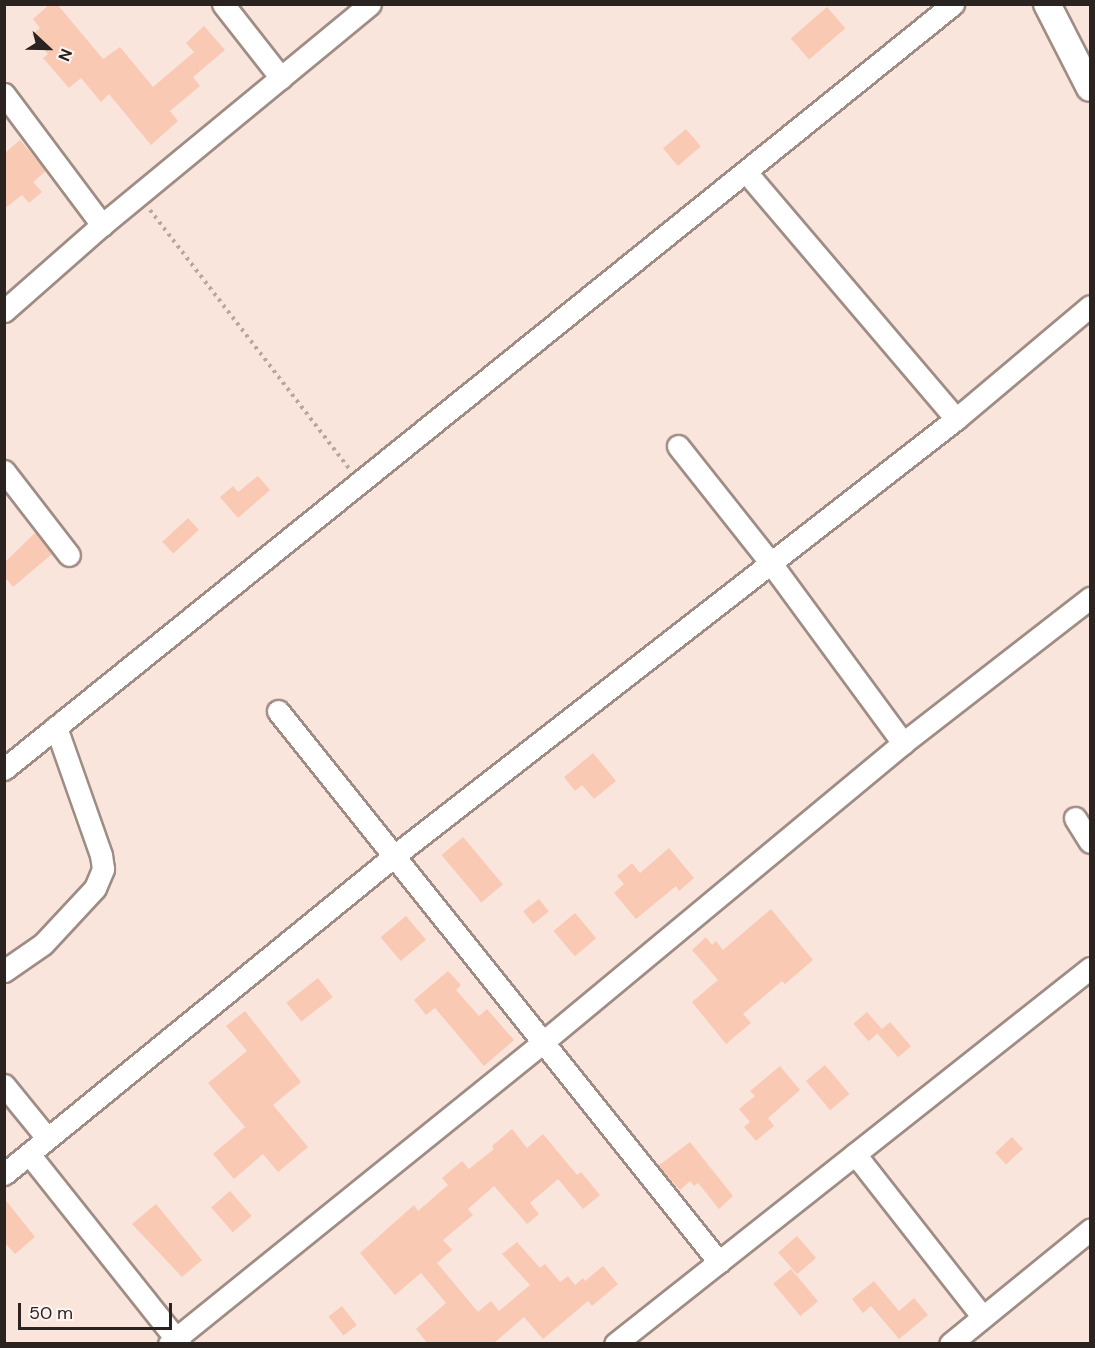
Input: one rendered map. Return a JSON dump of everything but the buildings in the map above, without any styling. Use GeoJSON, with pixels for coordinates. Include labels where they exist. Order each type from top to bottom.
{"type":"FeatureCollection","features":[{"type":"Feature","properties":{"kind":"main road"},"geometry":{"type":"LineString","coordinates":[[1054,7],[1090,88]]}},
{"type":"Feature","properties":{"kind":"street"},"geometry":{"type":"LineString","coordinates":[[223,4],[281,78]]}},
{"type":"Feature","properties":{"kind":"street"},"geometry":{"type":"LineString","coordinates":[[4,311],[102,225],[370,4]]}},
{"type":"Feature","properties":{"kind":"street"},"geometry":{"type":"LineString","coordinates":[[4,769],[953,4]]}},
{"type":"Feature","properties":{"kind":"street"},"geometry":{"type":"LineString","coordinates":[[4,94],[102,225]]}},
{"type":"Feature","properties":{"kind":"street"},"geometry":{"type":"LineString","coordinates":[[746,172],[956,419]]}},
{"type":"Feature","properties":{"kind":"street"},"geometry":{"type":"LineString","coordinates":[[4,1174],[394,856],[956,419],[1090,306]]}},
{"type":"Feature","properties":{"kind":"street"},"geometry":{"type":"LineString","coordinates":[[678,446],[770,562],[903,743]]}},
{"type":"Feature","properties":{"kind":"street"},"geometry":{"type":"LineString","coordinates":[[4,471],[69,555]]}},
{"type":"Feature","properties":{"kind":"street"},"geometry":{"type":"LineString","coordinates":[[29,1154],[175,1342],[543,1042],[903,743],[1090,598]]}},
{"type":"Feature","properties":{"kind":"street"},"geometry":{"type":"LineString","coordinates":[[278,711],[719,1262]]}},
{"type":"Feature","properties":{"kind":"street"},"geometry":{"type":"LineString","coordinates":[[4,971],[43,944],[95,888],[103,868],[101,855],[56,727]]}},
{"type":"Feature","properties":{"kind":"street"},"geometry":{"type":"LineString","coordinates":[[1075,818],[1090,842]]}},
{"type":"Feature","properties":{"kind":"street"},"geometry":{"type":"LineString","coordinates":[[615,1344],[1090,968]]}},
{"type":"Feature","properties":{"kind":"street"},"geometry":{"type":"LineString","coordinates":[[4,1085],[47,1138]]}},
{"type":"Feature","properties":{"kind":"street"},"geometry":{"type":"LineString","coordinates":[[855,1154],[983,1317]]}},
{"type":"Feature","properties":{"kind":"street"},"geometry":{"type":"LineString","coordinates":[[950,1344],[1090,1230]]}},
{"type":"Feature","properties":{"kind":"path"},"geometry":{"type":"LineString","coordinates":[[139,195],[360,482]]}}]}
